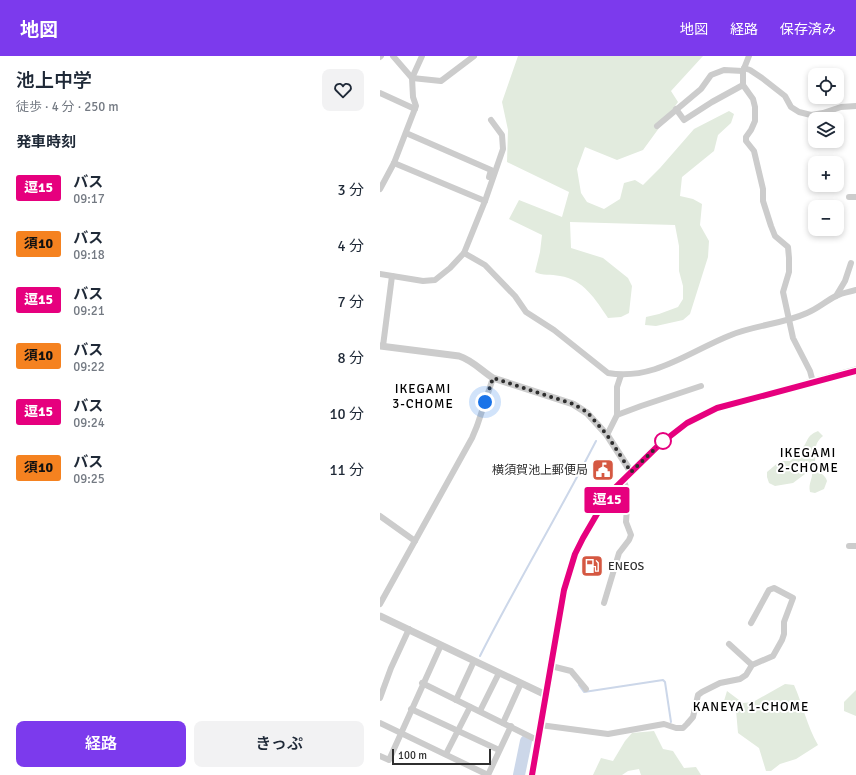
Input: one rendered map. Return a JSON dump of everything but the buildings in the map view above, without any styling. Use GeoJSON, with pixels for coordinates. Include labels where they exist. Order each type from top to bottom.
{"type":"FeatureCollection","features":[{"type":"Feature","properties":{"kind":"street"},"geometry":{"type":"LineString","coordinates":[[393,56],[412,78],[441,81],[474,56]]}},
{"type":"Feature","properties":{"kind":"street"},"geometry":{"type":"LineString","coordinates":[[380,189],[394,163],[415,109],[412,78],[422,56]]}},
{"type":"Feature","properties":{"kind":"street"},"geometry":{"type":"LineString","coordinates":[[749,56],[743,69],[743,86],[753,99],[755,107],[755,121],[751,130],[746,136],[746,141],[754,151],[763,188],[763,201],[773,231],[775,236],[788,247],[790,258],[789,272],[782,292],[793,338],[810,372],[813,382]]}},
{"type":"Feature","properties":{"kind":"street"},"geometry":{"type":"LineString","coordinates":[[657,126],[701,89],[711,75],[724,70],[750,70],[785,96],[791,107],[799,112],[811,115],[841,107],[856,106]]}},
{"type":"Feature","properties":{"kind":"street"},"geometry":{"type":"LineString","coordinates":[[676,109],[684,120],[712,102],[743,86]]}},
{"type":"Feature","properties":{"kind":"street"},"geometry":{"type":"LineString","coordinates":[[380,93],[415,109]]}},
{"type":"Feature","properties":{"kind":"street"},"geometry":{"type":"LineString","coordinates":[[380,274],[423,281],[435,280],[450,268],[464,253],[485,201],[503,149],[502,135],[491,120]]}},
{"type":"Feature","properties":{"kind":"street"},"geometry":{"type":"LineString","coordinates":[[406,133],[491,170],[487,180],[491,182]]}},
{"type":"Feature","properties":{"kind":"street"},"geometry":{"type":"LineString","coordinates":[[394,163],[485,201]]}},
{"type":"Feature","properties":{"kind":"street"},"geometry":{"type":"LineString","coordinates":[[849,197],[856,197]]}},
{"type":"Feature","properties":{"kind":"street"},"geometry":{"type":"LineString","coordinates":[[464,253],[485,265],[515,296],[526,312],[567,339],[608,373],[621,375],[648,372],[730,335],[807,313],[836,296],[856,290]]}},
{"type":"Feature","properties":{"kind":"street"},"geometry":{"type":"LineString","coordinates":[[836,296],[845,281],[851,263]]}},
{"type":"Feature","properties":{"kind":"street"},"geometry":{"type":"LineString","coordinates":[[392,276],[381,346],[460,356],[471,361],[493,378],[573,404],[587,412],[607,435],[631,472]]}},
{"type":"Feature","properties":{"kind":"street"},"geometry":{"type":"LineString","coordinates":[[532,775],[562,597],[575,554],[597,514],[623,479],[660,444],[687,423],[717,408],[856,370]]}},
{"type":"Feature","properties":{"kind":"street"},"geometry":{"type":"LineString","coordinates":[[607,435],[616,420],[617,387],[621,375]]}},
{"type":"Feature","properties":{"kind":"street"},"geometry":{"type":"LineString","coordinates":[[380,604],[472,438],[493,378]]}},
{"type":"Feature","properties":{"kind":"street"},"geometry":{"type":"LineString","coordinates":[[617,415],[701,386]]}},
{"type":"Feature","properties":{"kind":"street"},"geometry":{"type":"LineString","coordinates":[[604,603],[619,553],[631,535],[626,522],[628,492],[623,479]]}},
{"type":"Feature","properties":{"kind":"street"},"geometry":{"type":"LineString","coordinates":[[380,516],[415,540]]}},
{"type":"Feature","properties":{"kind":"street"},"geometry":{"type":"LineString","coordinates":[[849,546],[856,546]]}},
{"type":"Feature","properties":{"kind":"street"},"geometry":{"type":"LineString","coordinates":[[540,725],[608,734],[664,724],[676,728],[683,728],[693,716],[698,695],[720,683],[740,680],[746,675],[752,665],[773,656],[782,640],[784,634],[784,622],[793,598],[774,588],[769,590],[751,623]]}},
{"type":"Feature","properties":{"kind":"street"},"geometry":{"type":"LineString","coordinates":[[380,616],[546,695]]}},
{"type":"Feature","properties":{"kind":"street"},"geometry":{"type":"LineString","coordinates":[[380,698],[391,668],[409,629]]}},
{"type":"Feature","properties":{"kind":"street"},"geometry":{"type":"LineString","coordinates":[[729,644],[752,665]]}},
{"type":"Feature","properties":{"kind":"street"},"geometry":{"type":"LineString","coordinates":[[380,756],[389,760],[422,683],[441,645]]}},
{"type":"Feature","properties":{"kind":"street"},"geometry":{"type":"LineString","coordinates":[[456,700],[474,661]]}},
{"type":"Feature","properties":{"kind":"street"},"geometry":{"type":"LineString","coordinates":[[551,666],[571,671],[586,689]]}},
{"type":"Feature","properties":{"kind":"street"},"geometry":{"type":"LineString","coordinates":[[480,711],[499,673]]}},
{"type":"Feature","properties":{"kind":"street"},"geometry":{"type":"LineString","coordinates":[[422,683],[538,740]]}},
{"type":"Feature","properties":{"kind":"street"},"geometry":{"type":"LineString","coordinates":[[503,723],[521,683]]}},
{"type":"Feature","properties":{"kind":"street"},"geometry":{"type":"LineString","coordinates":[[446,754],[470,707]]}},
{"type":"Feature","properties":{"kind":"street"},"geometry":{"type":"LineString","coordinates":[[411,709],[500,750]]}},
{"type":"Feature","properties":{"kind":"street"},"geometry":{"type":"LineString","coordinates":[[380,723],[488,775],[511,726]]}},
{"type":"Feature","properties":{"kind":"shaded area"},"geometry":{"type":"Polygon","coordinates":[[[518,56],[703,56],[671,91],[678,102],[643,150],[617,160],[585,147],[577,169],[581,193],[587,202],[604,209],[620,199],[624,183],[635,180],[643,185],[694,129],[729,111],[734,114],[731,123],[718,135],[714,151],[682,177],[680,196],[693,199],[702,204],[700,225],[709,241],[708,257],[690,314],[683,320],[656,326],[645,325],[646,317],[678,307],[683,299],[683,286],[679,271],[679,246],[675,225],[570,222],[571,248],[603,258],[628,278],[632,286],[629,313],[621,317],[608,318],[588,291],[576,281],[560,276],[535,272],[542,235],[509,219],[519,200],[562,217],[569,192],[507,162],[508,130],[502,102],[518,56]]]}},
{"type":"Feature","properties":{"kind":"shaded area"},"geometry":{"type":"Polygon","coordinates":[[[818,431],[823,436],[816,444],[815,462],[812,471],[825,477],[827,481],[824,489],[815,493],[810,492],[812,472],[809,471],[793,483],[775,486],[769,483],[767,472],[780,461],[790,461],[801,451],[810,437],[818,431]]]}},
{"type":"Feature","properties":{"kind":"shaded area"},"geometry":{"type":"Polygon","coordinates":[[[785,684],[794,685],[818,745],[796,759],[780,764],[771,771],[766,771],[759,748],[738,733],[736,710],[724,701],[727,691],[743,703],[753,702],[785,684]]]}},
{"type":"Feature","properties":{"kind":"shaded area"},"geometry":{"type":"Polygon","coordinates":[[[856,690],[856,716],[844,711],[844,702],[856,690]]]}},
{"type":"Feature","properties":{"kind":"shaded area"},"geometry":{"type":"Polygon","coordinates":[[[654,731],[663,749],[673,751],[684,768],[696,767],[701,775],[641,775],[639,769],[628,771],[622,775],[593,775],[601,758],[613,761],[625,741],[632,733],[654,731]]]}},
{"type":"Feature","properties":{"kind":"waterway"},"geometry":{"type":"LineString","coordinates":[[480,656],[596,441]]}},
{"type":"Feature","properties":{"kind":"waterway"},"geometry":{"type":"LineString","coordinates":[[579,685],[584,692],[663,680],[665,682],[671,722]]}},
{"type":"Feature","properties":{"kind":"waterway"},"geometry":{"type":"LineString","coordinates":[[519,775],[526,741]]}},
{"type":"Feature","properties":{"kind":"bus line","name":"逗15"},"geometry":{"type":"LineString","coordinates":[[532,775],[564,590],[575,554],[583,538],[597,514],[616,487],[660,444],[687,423],[717,408],[856,371]]}},
{"type":"Feature","properties":{"kind":"place","name":"横須賀池上郵便局"},"geometry":{"type":"Point","coordinates":[603,470]}},
{"type":"Feature","properties":{"kind":"place","name":"ENEOS"},"geometry":{"type":"Point","coordinates":[592,566]}},
{"type":"Feature","properties":{"kind":"district","name":"IKEGAMI 3-CHOME"},"geometry":{"type":"Point","coordinates":[423,396]}},
{"type":"Feature","properties":{"kind":"district","name":"IKEGAMI 2-CHOME"},"geometry":{"type":"Point","coordinates":[808,460]}},
{"type":"Feature","properties":{"kind":"district","name":"KANEYA 1-CHOME"},"geometry":{"type":"Point","coordinates":[751,706]}},
{"type":"Feature","properties":{"kind":"route"},"geometry":{"type":"LineString","coordinates":[[485,402],[493,378],[573,404],[587,412],[597,423],[607,435],[631,472],[663,441]]}}]}
